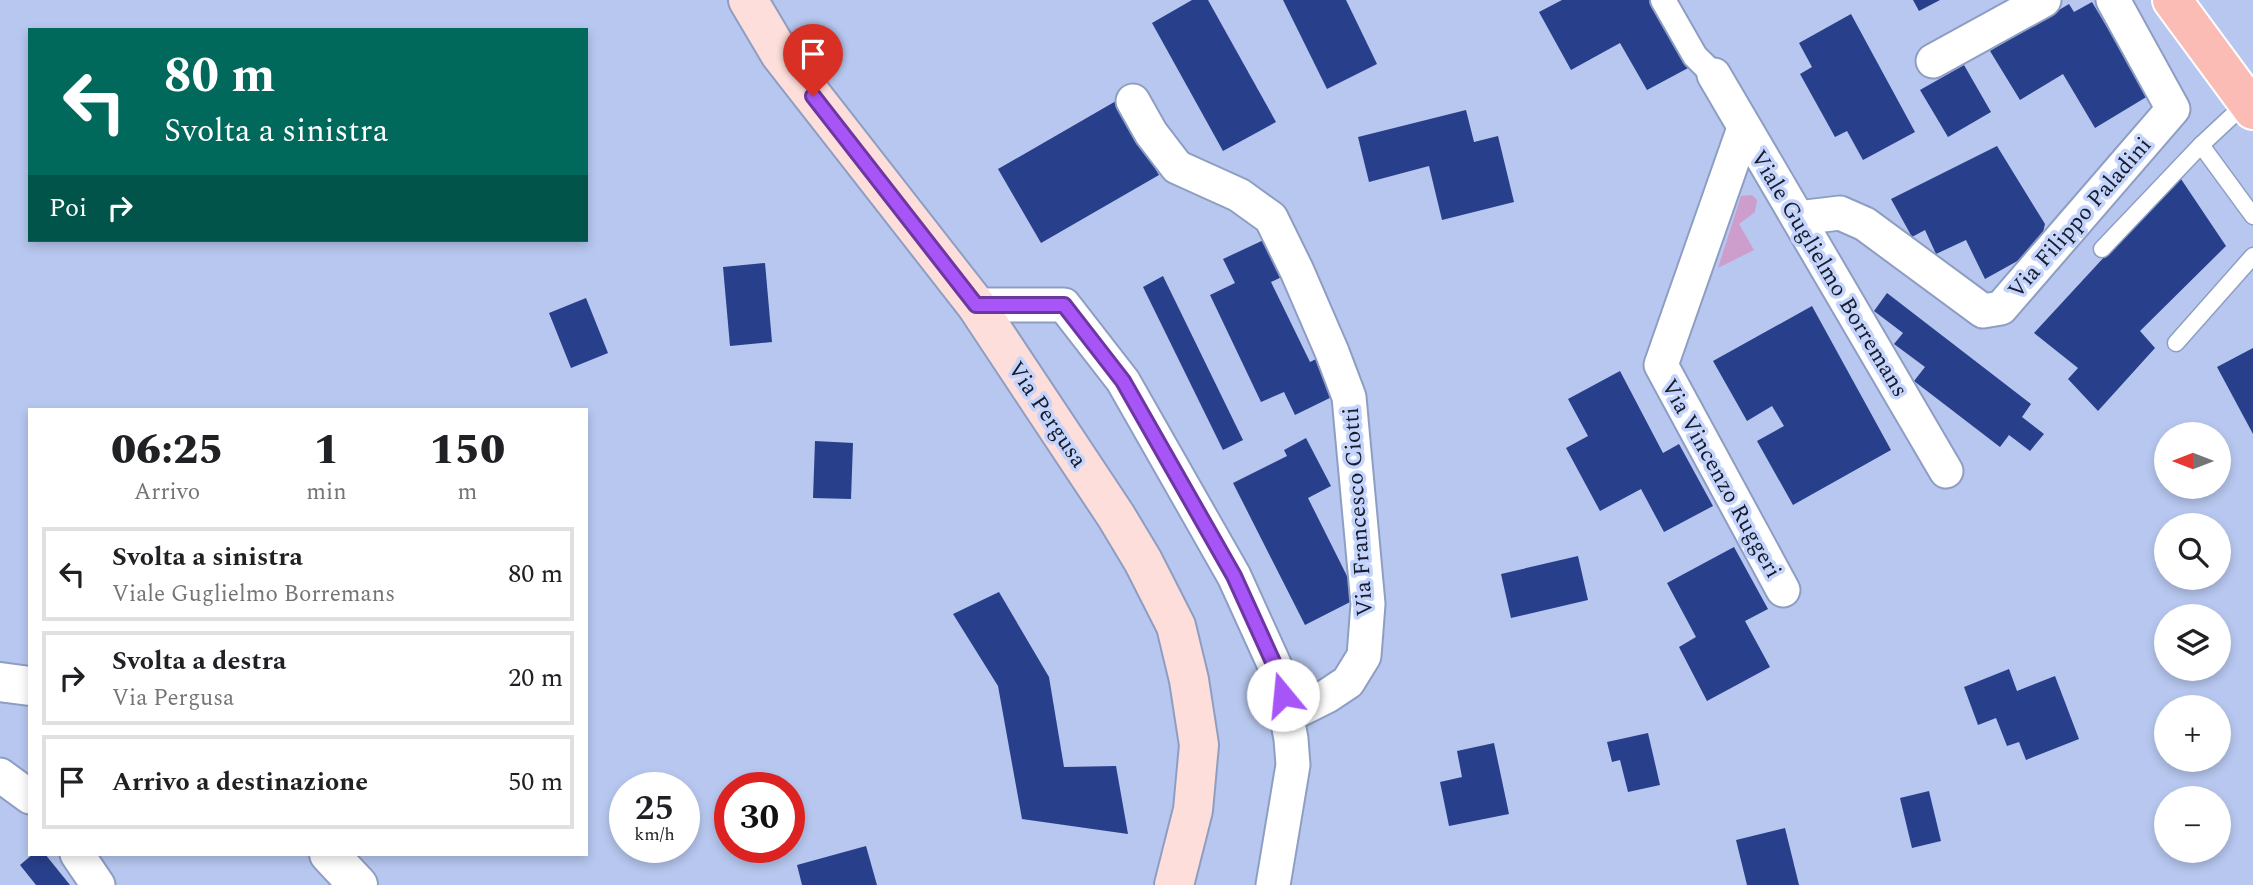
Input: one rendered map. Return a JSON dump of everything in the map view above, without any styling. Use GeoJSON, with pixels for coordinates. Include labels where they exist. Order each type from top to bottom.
{"type":"FeatureCollection","features":[{"type":"Feature","properties":{"kind":"main road","name":"Via Pergusa"},"geometry":{"type":"LineString","coordinates":[[748,0],[779,54],[976,305],[1116,516],[1177,626],[1199,745],[1193,810],[1174,885]]}},
{"type":"Feature","properties":{"kind":"main road"},"geometry":{"type":"LineString","coordinates":[[2172,0],[2250,106]]}},
{"type":"Feature","properties":{"kind":"street"},"geometry":{"type":"LineString","coordinates":[[1663,0],[1695,56],[1714,75]]}},
{"type":"Feature","properties":{"kind":"street"},"geometry":{"type":"LineString","coordinates":[[1933,61],[2045,0]]}},
{"type":"Feature","properties":{"kind":"street","name":"Via Filippo Paladini"},"geometry":{"type":"LineString","coordinates":[[1798,218],[1840,213],[1865,224],[1983,311],[2000,308],[2173,109],[2113,0]]}},
{"type":"Feature","properties":{"kind":"street","name":"Viale Guglielmo Borremans"},"geometry":{"type":"LineString","coordinates":[[1714,75],[1946,471]]}},
{"type":"Feature","properties":{"kind":"street","name":"Via Francesco Ciotti"},"geometry":{"type":"LineString","coordinates":[[1133,101],[1151,133],[1177,167],[1239,195],[1271,218],[1302,282],[1349,397],[1367,604],[1364,656],[1348,682],[1287,716]]}},
{"type":"Feature","properties":{"kind":"street","name":"Via Vincenzo Ruggeri"},"geometry":{"type":"LineString","coordinates":[[1744,128],[1661,365],[1783,590]]}},
{"type":"Feature","properties":{"kind":"street"},"geometry":{"type":"LineString","coordinates":[[976,305],[1064,305],[1123,381],[1234,576],[1279,675],[1287,716],[1293,765],[1273,885]]}},
{"type":"Feature","properties":{"kind":"street"},"geometry":{"type":"LineString","coordinates":[[0,682],[28,686]]}},
{"type":"Feature","properties":{"kind":"street"},"geometry":{"type":"LineString","coordinates":[[0,775],[28,796]]}},
{"type":"Feature","properties":{"kind":"street"},"geometry":{"type":"LineString","coordinates":[[78,856],[98,885]]}},
{"type":"Feature","properties":{"kind":"street"},"geometry":{"type":"LineString","coordinates":[[331,856],[358,885]]}},
{"type":"Feature","properties":{"kind":"lane"},"geometry":{"type":"LineString","coordinates":[[2102,249],[2201,145],[2250,106]]}},
{"type":"Feature","properties":{"kind":"lane"},"geometry":{"type":"LineString","coordinates":[[2201,145],[2253,216]]}},
{"type":"Feature","properties":{"kind":"lane"},"geometry":{"type":"LineString","coordinates":[[2176,343],[2253,256]]}},
{"type":"Feature","properties":{"kind":"shaded area"},"geometry":{"type":"Polygon","coordinates":[[[1752,195],[1757,200],[1755,212],[1739,224],[1754,250],[1718,268],[1741,196],[1752,195]]]}},
{"type":"Feature","properties":{"kind":"building"},"geometry":{"type":"Polygon","coordinates":[[[1192,0],[1208,0],[1276,122],[1223,151],[1152,23],[1192,0]]]}},
{"type":"Feature","properties":{"kind":"building"},"geometry":{"type":"Polygon","coordinates":[[[1283,0],[1346,0],[1377,64],[1327,89],[1283,0]]]}},
{"type":"Feature","properties":{"kind":"building"},"geometry":{"type":"Polygon","coordinates":[[[1562,0],[1653,0],[1690,67],[1647,90],[1620,43],[1571,70],[1539,12],[1562,0]]]}},
{"type":"Feature","properties":{"kind":"building"},"geometry":{"type":"Polygon","coordinates":[[[1913,0],[1940,0],[1919,11],[1913,0]]]}},
{"type":"Feature","properties":{"kind":"building"},"geometry":{"type":"Polygon","coordinates":[[[2092,2],[2148,96],[2095,128],[2063,74],[2020,100],[1990,51],[2069,4],[2074,12],[2092,2]]]}},
{"type":"Feature","properties":{"kind":"building"},"geometry":{"type":"Polygon","coordinates":[[[1851,14],[1915,132],[1863,160],[1847,131],[1835,137],[1800,74],[1812,67],[1799,43],[1851,14]]]}},
{"type":"Feature","properties":{"kind":"building"},"geometry":{"type":"Polygon","coordinates":[[[1964,65],[1991,112],[1948,137],[1920,90],[1964,65]]]}},
{"type":"Feature","properties":{"kind":"building"},"geometry":{"type":"Polygon","coordinates":[[[1116,101],[1159,175],[1041,243],[998,169],[1116,101]]]}},
{"type":"Feature","properties":{"kind":"building"},"geometry":{"type":"Polygon","coordinates":[[[1466,110],[1474,142],[1498,136],[1514,202],[1442,220],[1429,166],[1369,182],[1358,137],[1466,110]]]}},
{"type":"Feature","properties":{"kind":"building"},"geometry":{"type":"Polygon","coordinates":[[[1997,146],[2045,224],[2039,249],[1985,279],[1966,240],[1936,254],[1925,230],[1912,237],[1891,199],[1997,146]]]}},
{"type":"Feature","properties":{"kind":"building"},"geometry":{"type":"Polygon","coordinates":[[[2179,176],[2226,246],[2140,331],[2155,348],[2098,411],[2068,379],[2078,368],[2034,333],[2179,176]]]}},
{"type":"Feature","properties":{"kind":"building"},"geometry":{"type":"Polygon","coordinates":[[[1268,238],[1286,275],[1271,282],[1310,362],[1324,355],[1342,392],[1295,415],[1284,392],[1261,402],[1210,295],[1235,283],[1223,259],[1268,238]]]}},
{"type":"Feature","properties":{"kind":"building"},"geometry":{"type":"Polygon","coordinates":[[[765,263],[772,342],[730,346],[723,267],[765,263]]]}},
{"type":"Feature","properties":{"kind":"building"},"geometry":{"type":"Polygon","coordinates":[[[1163,276],[1243,440],[1223,450],[1143,287],[1163,276]]]}},
{"type":"Feature","properties":{"kind":"building"},"geometry":{"type":"Polygon","coordinates":[[[1887,293],[2031,404],[2022,417],[2044,434],[2030,451],[2009,435],[2000,447],[1914,381],[1925,367],[1894,344],[1903,333],[1874,311],[1887,293]]]}},
{"type":"Feature","properties":{"kind":"building"},"geometry":{"type":"Polygon","coordinates":[[[586,298],[608,353],[571,368],[549,313],[586,298]]]}},
{"type":"Feature","properties":{"kind":"building"},"geometry":{"type":"Polygon","coordinates":[[[1812,306],[1891,450],[1793,505],[1757,441],[1784,426],[1772,406],[1747,421],[1713,361],[1812,306]]]}},
{"type":"Feature","properties":{"kind":"building"},"geometry":{"type":"Polygon","coordinates":[[[2253,348],[2253,434],[2217,367],[2253,348]]]}},
{"type":"Feature","properties":{"kind":"building"},"geometry":{"type":"Polygon","coordinates":[[[1620,371],[1663,453],[1679,444],[1713,506],[1664,532],[1641,489],[1600,511],[1566,448],[1588,436],[1568,399],[1620,371]]]}},
{"type":"Feature","properties":{"kind":"building"},"geometry":{"type":"Polygon","coordinates":[[[1306,438],[1331,486],[1308,498],[1358,598],[1305,625],[1233,483],[1287,456],[1284,450],[1306,438]]]}},
{"type":"Feature","properties":{"kind":"building"},"geometry":{"type":"Polygon","coordinates":[[[815,441],[853,443],[851,499],[813,498],[815,441]]]}},
{"type":"Feature","properties":{"kind":"building"},"geometry":{"type":"Polygon","coordinates":[[[1734,547],[1768,609],[1745,621],[1770,667],[1707,701],[1679,647],[1696,637],[1667,583],[1734,547]]]}},
{"type":"Feature","properties":{"kind":"building"},"geometry":{"type":"Polygon","coordinates":[[[1578,556],[1588,600],[1511,618],[1501,574],[1578,556]]]}},
{"type":"Feature","properties":{"kind":"building"},"geometry":{"type":"Polygon","coordinates":[[[999,592],[1049,677],[1064,767],[1116,766],[1128,834],[1022,819],[998,686],[953,614],[999,592]]]}},
{"type":"Feature","properties":{"kind":"building"},"geometry":{"type":"Polygon","coordinates":[[[2009,669],[2017,691],[2055,676],[2079,739],[2026,760],[2019,742],[2007,746],[1996,718],[1978,725],[1964,687],[2009,669]]]}},
{"type":"Feature","properties":{"kind":"building"},"geometry":{"type":"Polygon","coordinates":[[[1648,733],[1660,785],[1628,792],[1620,760],[1612,762],[1607,742],[1648,733]]]}},
{"type":"Feature","properties":{"kind":"building"},"geometry":{"type":"Polygon","coordinates":[[[1494,743],[1509,814],[1449,826],[1440,782],[1462,777],[1457,751],[1494,743]]]}},
{"type":"Feature","properties":{"kind":"building"},"geometry":{"type":"Polygon","coordinates":[[[1929,791],[1941,841],[1912,848],[1900,798],[1929,791]]]}},
{"type":"Feature","properties":{"kind":"building"},"geometry":{"type":"Polygon","coordinates":[[[1785,828],[1799,885],[1747,885],[1736,840],[1785,828]]]}},
{"type":"Feature","properties":{"kind":"building"},"geometry":{"type":"Polygon","coordinates":[[[866,846],[877,885],[802,885],[797,865],[866,846]]]}},
{"type":"Feature","properties":{"kind":"building"},"geometry":{"type":"Polygon","coordinates":[[[31,856],[47,856],[70,885],[36,885],[20,865],[31,856]]]}},
{"type":"Feature","properties":{"kind":"route"},"geometry":{"type":"LineString","coordinates":[[813,96],[976,305],[1064,305],[1079,324],[1123,381],[1234,576],[1279,675],[1283,695]]}}]}
